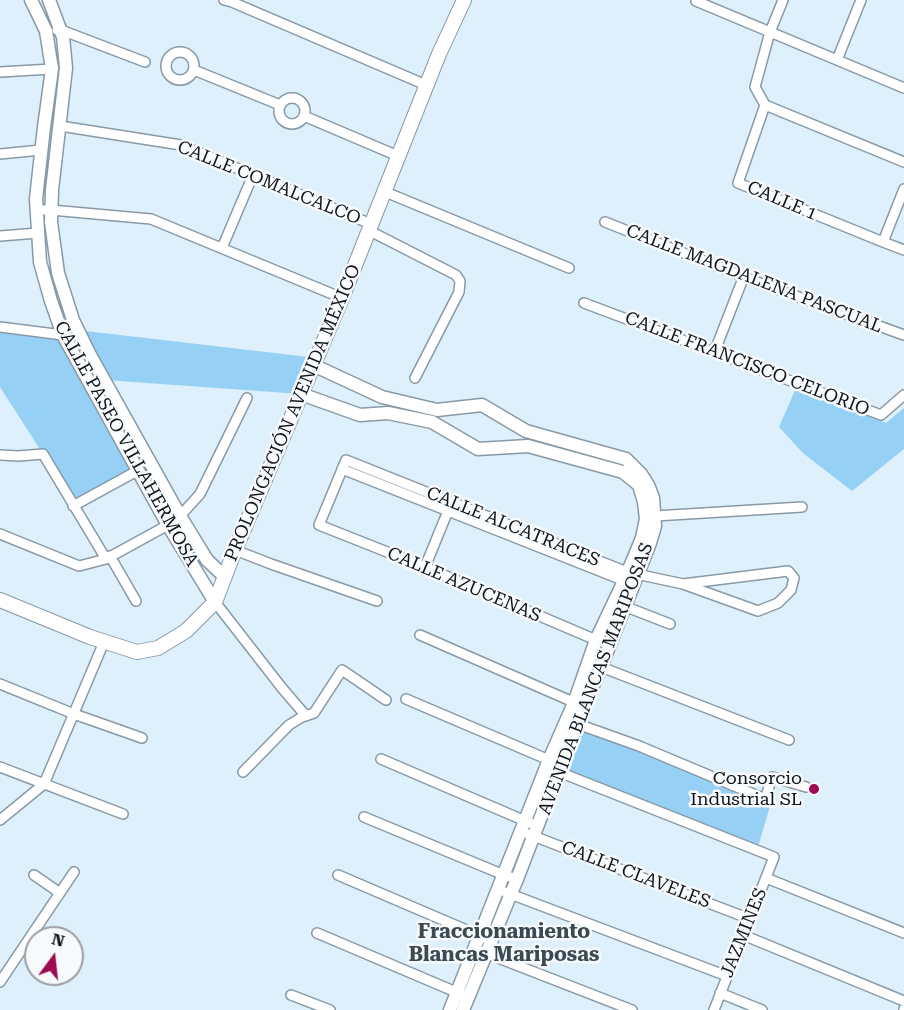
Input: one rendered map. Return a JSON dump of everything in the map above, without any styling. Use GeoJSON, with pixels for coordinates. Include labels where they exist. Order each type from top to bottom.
{"type":"FeatureCollection","features":[{"type":"Feature","properties":{"kind":"main road","name":"PROLONGACIÓN AVENIDA MÉXICO"},"geometry":{"type":"LineString","coordinates":[[0,600],[90,638],[137,652],[158,648],[186,631],[215,602],[342,298],[426,85],[464,0]]}},
{"type":"Feature","properties":{"kind":"street","name":"CALLE PASEO VILLAHERMOSA"},"geometry":{"type":"LineString","coordinates":[[31,0],[46,31],[52,69],[36,199],[40,262],[51,301],[63,335],[137,471],[215,602]]}},
{"type":"Feature","properties":{"kind":"street","name":"CALLE PASEO VILLAHERMOSA"},"geometry":{"type":"LineString","coordinates":[[49,0],[63,37],[66,68],[51,210],[58,273],[73,320],[90,355],[180,516],[207,560],[225,577]]}},
{"type":"Feature","properties":{"kind":"street"},"geometry":{"type":"LineString","coordinates":[[224,0],[426,85]]}},
{"type":"Feature","properties":{"kind":"street"},"geometry":{"type":"LineString","coordinates":[[783,0],[770,32],[755,87],[765,105],[904,162]]}},
{"type":"Feature","properties":{"kind":"street"},"geometry":{"type":"LineString","coordinates":[[837,60],[861,0]]}},
{"type":"Feature","properties":{"kind":"street"},"geometry":{"type":"LineString","coordinates":[[696,1],[904,88]]}},
{"type":"Feature","properties":{"kind":"street"},"geometry":{"type":"LineString","coordinates":[[46,31],[61,30],[145,62]]}},
{"type":"Feature","properties":{"kind":"street"},"geometry":{"type":"LineString","coordinates":[[0,72],[52,69]]}},
{"type":"Feature","properties":{"kind":"street"},"geometry":{"type":"LineString","coordinates":[[194,70],[280,105]]}},
{"type":"Feature","properties":{"kind":"street"},"geometry":{"type":"LineString","coordinates":[[289,98],[300,100],[304,104],[304,116],[301,121],[290,124],[280,117],[280,105],[289,98]]}},
{"type":"Feature","properties":{"kind":"street","name":"CALLE 1"},"geometry":{"type":"LineString","coordinates":[[765,105],[738,183],[904,249]]}},
{"type":"Feature","properties":{"kind":"street"},"geometry":{"type":"LineString","coordinates":[[304,116],[398,156]]}},
{"type":"Feature","properties":{"kind":"street","name":"CALLE COMALCALCO"},"geometry":{"type":"LineString","coordinates":[[60,126],[181,145],[369,227],[456,275],[460,281],[459,292],[415,378]]}},
{"type":"Feature","properties":{"kind":"street"},"geometry":{"type":"LineString","coordinates":[[0,154],[42,150]]}},
{"type":"Feature","properties":{"kind":"street"},"geometry":{"type":"LineString","coordinates":[[222,248],[253,175]]}},
{"type":"Feature","properties":{"kind":"street"},"geometry":{"type":"LineString","coordinates":[[882,242],[904,189]]}},
{"type":"Feature","properties":{"kind":"street"},"geometry":{"type":"LineString","coordinates":[[383,191],[569,268]]}},
{"type":"Feature","properties":{"kind":"street"},"geometry":{"type":"LineString","coordinates":[[37,210],[152,219],[342,298]]}},
{"type":"Feature","properties":{"kind":"street","name":"CALLE MAGDALENA PASCUAL"},"geometry":{"type":"LineString","coordinates":[[604,222],[904,335]]}},
{"type":"Feature","properties":{"kind":"street"},"geometry":{"type":"LineString","coordinates":[[0,236],[38,233]]}},
{"type":"Feature","properties":{"kind":"street"},"geometry":{"type":"LineString","coordinates":[[714,353],[744,276]]}},
{"type":"Feature","properties":{"kind":"street","name":"CALLE FRANCISCO CELORIO"},"geometry":{"type":"LineString","coordinates":[[584,303],[881,415],[904,395]]}},
{"type":"Feature","properties":{"kind":"street"},"geometry":{"type":"LineString","coordinates":[[0,327],[63,335]]}},
{"type":"Feature","properties":{"kind":"street"},"geometry":{"type":"LineString","coordinates":[[78,362],[90,355]]}},
{"type":"Feature","properties":{"kind":"street","name":"AVENIDA BLANCAS MARIPOSAS"},"geometry":{"type":"LineString","coordinates":[[313,365],[382,396],[437,410],[482,405],[526,430],[626,459],[641,474],[653,498],[655,526],[650,543],[596,640],[588,663],[579,705]]}},
{"type":"Feature","properties":{"kind":"street","name":"AVENIDA BLANCAS MARIPOSAS"},"geometry":{"type":"LineString","coordinates":[[301,394],[360,415],[388,413],[432,422],[478,449],[528,446],[623,472],[639,485],[646,519],[624,606],[601,667],[549,760],[524,825],[511,877]]}},
{"type":"Feature","properties":{"kind":"street"},"geometry":{"type":"LineString","coordinates":[[0,534],[79,566],[108,558],[168,525],[180,516],[200,494],[247,398]]}},
{"type":"Feature","properties":{"kind":"street"},"geometry":{"type":"LineString","coordinates":[[0,454],[18,456],[43,454],[73,506],[136,601]]}},
{"type":"Feature","properties":{"kind":"street","name":"CALLE ALCATRACES"},"geometry":{"type":"LineString","coordinates":[[449,507],[346,460],[342,470],[449,507],[630,578],[684,584],[788,571],[794,578],[791,590],[778,603],[758,611],[684,584]]}},
{"type":"Feature","properties":{"kind":"street","name":"CALLE AZUCENAS"},"geometry":{"type":"LineString","coordinates":[[342,470],[319,525],[609,645]]}},
{"type":"Feature","properties":{"kind":"street"},"geometry":{"type":"LineString","coordinates":[[73,506],[137,471]]}},
{"type":"Feature","properties":{"kind":"street"},"geometry":{"type":"LineString","coordinates":[[425,567],[449,507]]}},
{"type":"Feature","properties":{"kind":"street"},"geometry":{"type":"LineString","coordinates":[[655,516],[802,507]]}},
{"type":"Feature","properties":{"kind":"street"},"geometry":{"type":"LineString","coordinates":[[235,550],[378,601]]}},
{"type":"Feature","properties":{"kind":"street"},"geometry":{"type":"LineString","coordinates":[[215,602],[306,716]]}},
{"type":"Feature","properties":{"kind":"street"},"geometry":{"type":"LineString","coordinates":[[624,606],[670,624]]}},
{"type":"Feature","properties":{"kind":"street"},"geometry":{"type":"LineString","coordinates":[[420,634],[579,705]]}},
{"type":"Feature","properties":{"kind":"street"},"geometry":{"type":"LineString","coordinates":[[0,820],[44,784],[104,642]]}},
{"type":"Feature","properties":{"kind":"street"},"geometry":{"type":"LineString","coordinates":[[588,663],[789,741]]}},
{"type":"Feature","properties":{"kind":"street"},"geometry":{"type":"LineString","coordinates":[[243,772],[289,725],[314,713],[342,670],[386,700]]}},
{"type":"Feature","properties":{"kind":"street"},"geometry":{"type":"LineString","coordinates":[[0,684],[142,738]]}},
{"type":"Feature","properties":{"kind":"street"},"geometry":{"type":"LineString","coordinates":[[406,699],[549,760],[559,772]]}},
{"type":"Feature","properties":{"kind":"street"},"geometry":{"type":"LineString","coordinates":[[572,721],[763,798],[766,796],[772,777],[806,787]]}},
{"type":"Feature","properties":{"kind":"street","name":"AVENIDA BLANCAS MARIPOSAS"},"geometry":{"type":"LineString","coordinates":[[457,1009],[511,877],[536,831],[559,772],[572,721]]}},
{"type":"Feature","properties":{"kind":"street","name":"CALLE CLAVELES"},"geometry":{"type":"LineString","coordinates":[[381,759],[536,831],[750,919]]}},
{"type":"Feature","properties":{"kind":"street"},"geometry":{"type":"LineString","coordinates":[[0,767],[123,814]]}},
{"type":"Feature","properties":{"kind":"street","name":"JAZMINES"},"geometry":{"type":"LineString","coordinates":[[559,772],[774,857],[714,1010]]}},
{"type":"Feature","properties":{"kind":"street"},"geometry":{"type":"LineString","coordinates":[[364,817],[511,877]]}},
{"type":"Feature","properties":{"kind":"street"},"geometry":{"type":"LineString","coordinates":[[0,982],[74,872]]}},
{"type":"Feature","properties":{"kind":"street"},"geometry":{"type":"LineString","coordinates":[[34,875],[60,893]]}},
{"type":"Feature","properties":{"kind":"street"},"geometry":{"type":"LineString","coordinates":[[338,875],[483,945],[632,1010]]}},
{"type":"Feature","properties":{"kind":"street"},"geometry":{"type":"LineString","coordinates":[[766,878],[904,933]]}},
{"type":"Feature","properties":{"kind":"street"},"geometry":{"type":"LineString","coordinates":[[505,892],[727,976]]}},
{"type":"Feature","properties":{"kind":"street"},"geometry":{"type":"LineString","coordinates":[[316,933],[463,995]]}},
{"type":"Feature","properties":{"kind":"street"},"geometry":{"type":"LineString","coordinates":[[743,935],[904,1001]]}},
{"type":"Feature","properties":{"kind":"street"},"geometry":{"type":"LineString","coordinates":[[720,993],[762,1010]]}},
{"type":"Feature","properties":{"kind":"street"},"geometry":{"type":"LineString","coordinates":[[291,995],[330,1010]]}},
{"type":"Feature","properties":{"kind":"shaded area"},"geometry":{"type":"Polygon","coordinates":[[[0,327],[63,335],[137,471],[73,506],[0,387],[0,327]]]}},
{"type":"Feature","properties":{"kind":"shaded area"},"geometry":{"type":"Polygon","coordinates":[[[77,330],[317,358],[301,394],[105,380],[77,330]]]}},
{"type":"Feature","properties":{"kind":"shaded area"},"geometry":{"type":"Polygon","coordinates":[[[796,388],[886,423],[904,408],[904,449],[852,491],[804,454],[779,427],[796,388]]]}},
{"type":"Feature","properties":{"kind":"shaded area"},"geometry":{"type":"Polygon","coordinates":[[[576,725],[771,803],[757,850],[559,772],[576,725]]]}},
{"type":"Feature","properties":{"kind":"place","name":"Consorcio Industrial SL"},"geometry":{"type":"Point","coordinates":[814,789]}},
{"type":"Feature","properties":{"kind":"district","name":"Fraccionamiento Blancas Mariposas"},"geometry":{"type":"Point","coordinates":[504,944]}}]}
